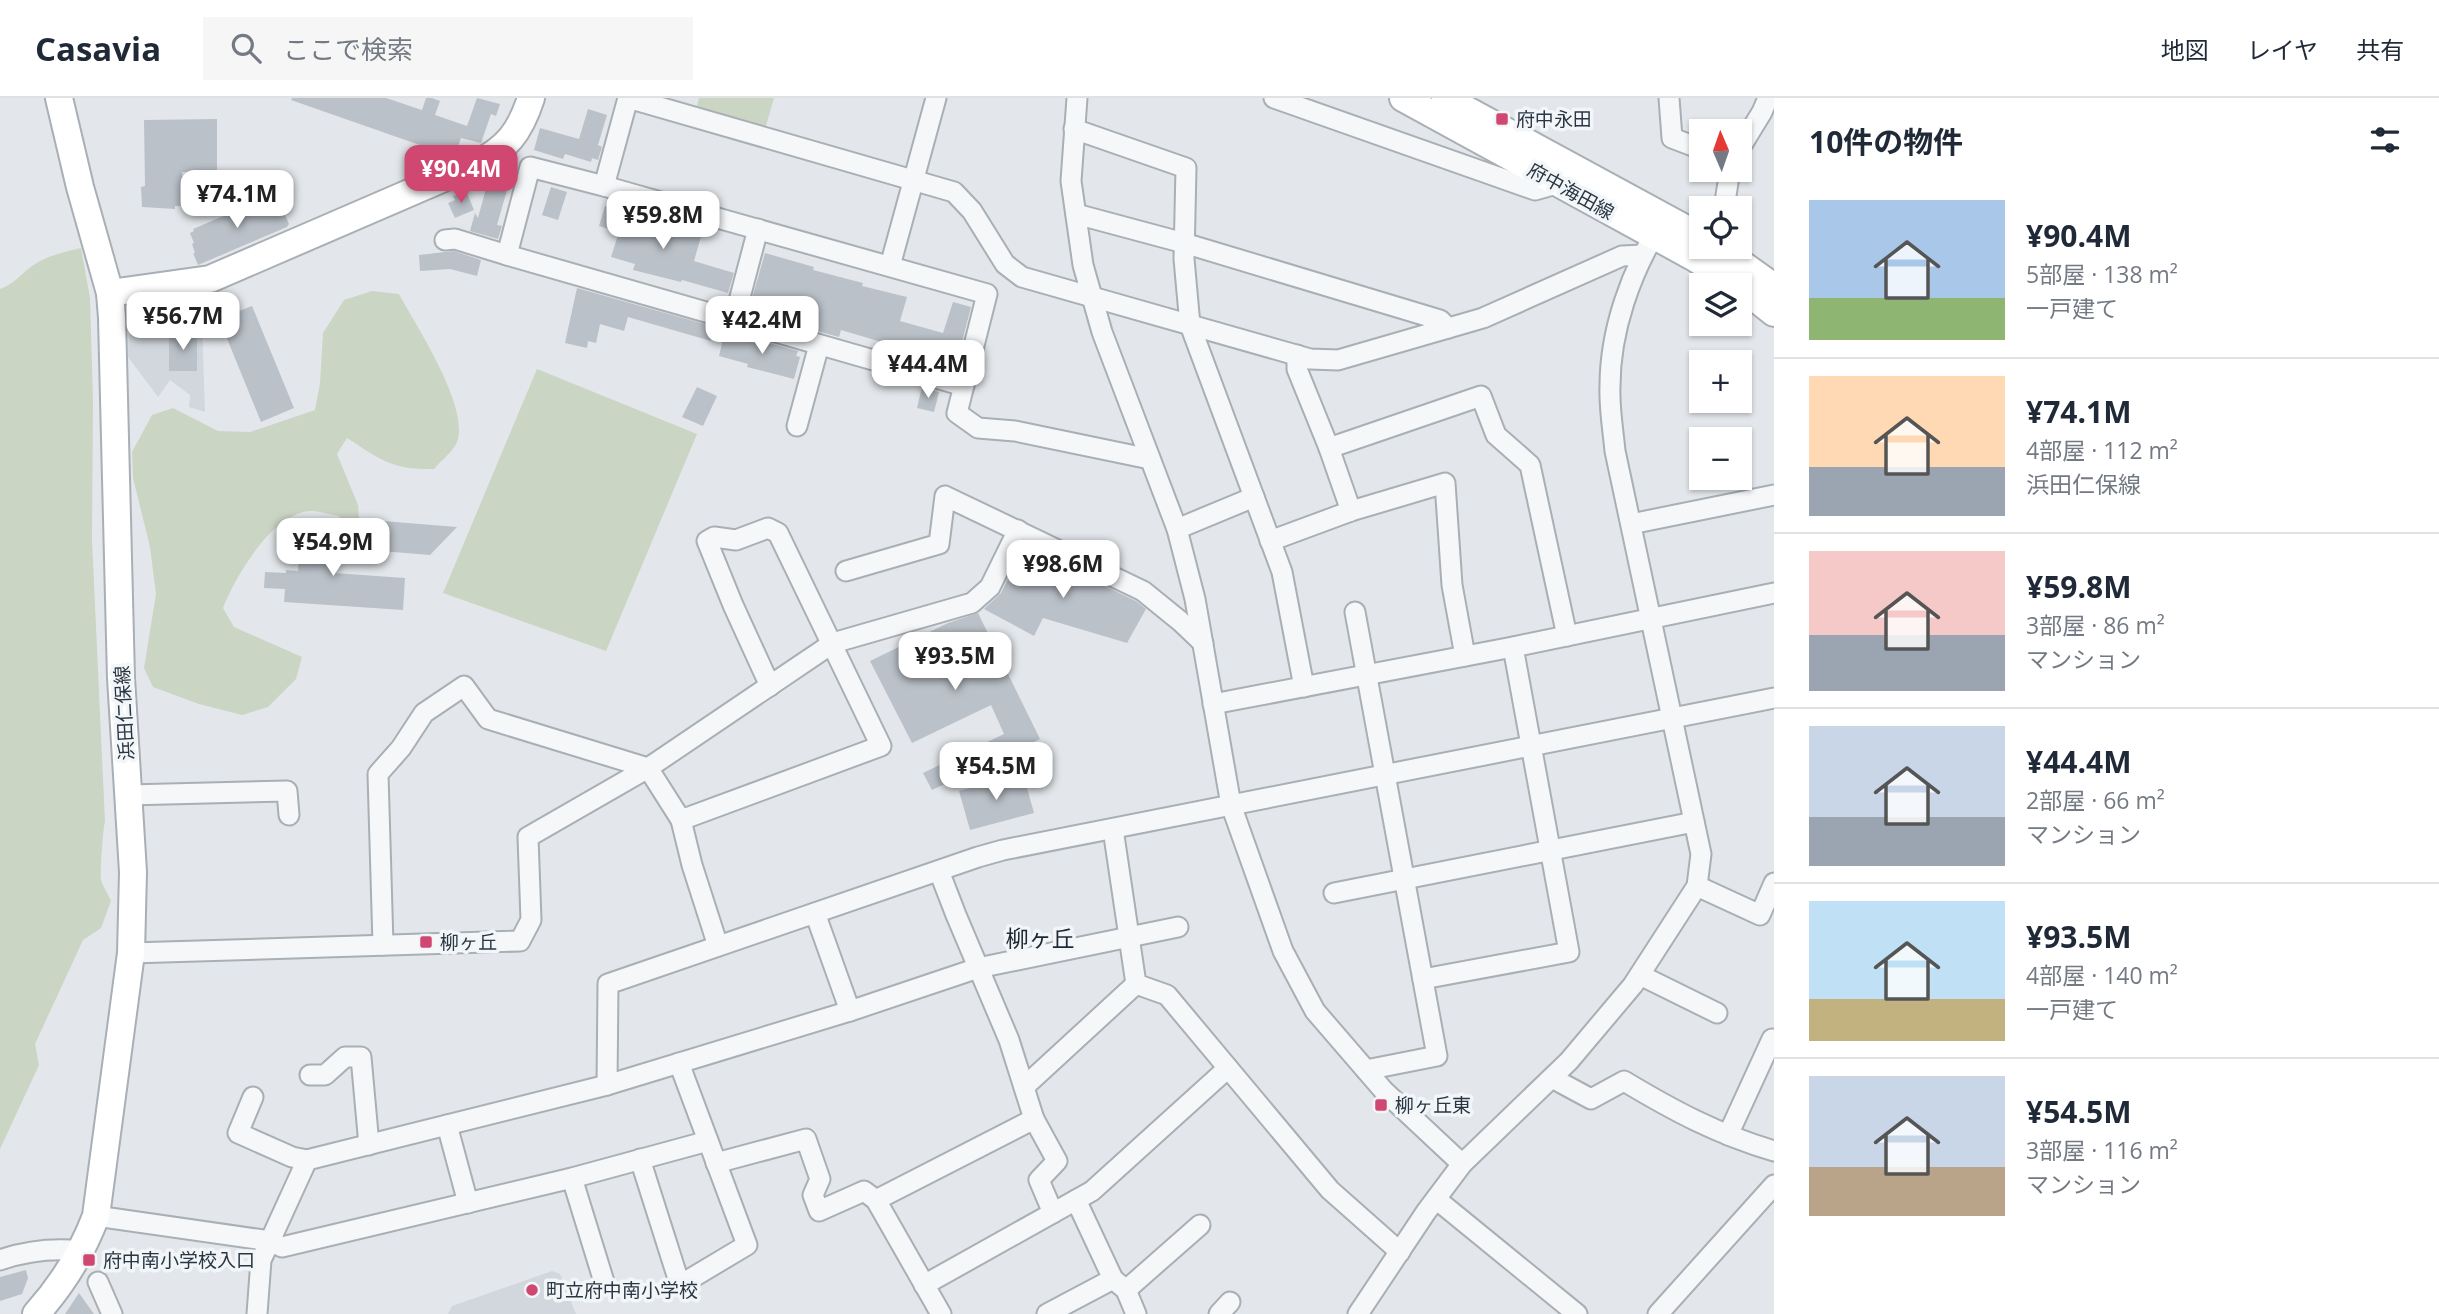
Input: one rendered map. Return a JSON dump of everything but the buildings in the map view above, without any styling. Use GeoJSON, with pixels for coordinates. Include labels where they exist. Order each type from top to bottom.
{"type":"FeatureCollection","features":[{"type":"Feature","properties":{"kind":"main road","name":"浜田仁保線"},"geometry":{"type":"LineString","coordinates":[[37,1314],[71,1270],[96,1216],[131,953],[132,872],[120,650],[110,293],[80,187],[59,98]]}},
{"type":"Feature","properties":{"kind":"main road"},"geometry":{"type":"LineString","coordinates":[[110,293],[210,279],[474,165],[507,144],[524,122],[531,98]]}},
{"type":"Feature","properties":{"kind":"main road","name":"府中海田線"},"geometry":{"type":"LineString","coordinates":[[1403,98],[1445,103],[1653,236],[1689,241]]}},
{"type":"Feature","properties":{"kind":"main road","name":"府中海田線"},"geometry":{"type":"LineString","coordinates":[[1445,103],[1556,184],[1720,273]]}},
{"type":"Feature","properties":{"kind":"main road","name":"府中海田線"},"geometry":{"type":"LineString","coordinates":[[1735,259],[1774,287]]}},
{"type":"Feature","properties":{"kind":"main road","name":"府中海田線"},"geometry":{"type":"LineString","coordinates":[[1752,296],[1774,313]]}},
{"type":"Feature","properties":{"kind":"street"},"geometry":{"type":"LineString","coordinates":[[604,186],[628,98],[954,192],[972,211],[1004,264],[1022,276],[1311,359],[1338,360],[1483,318],[1622,256],[1653,236]]}},
{"type":"Feature","properties":{"kind":"street"},"geometry":{"type":"LineString","coordinates":[[890,266],[936,98]]}},
{"type":"Feature","properties":{"kind":"street"},"geometry":{"type":"LineString","coordinates":[[1077,98],[1071,181],[1083,265],[1102,332],[1177,529],[1195,599],[1231,805],[1283,951],[1315,1011],[1384,1091],[1462,1164]]}},
{"type":"Feature","properties":{"kind":"street"},"geometry":{"type":"LineString","coordinates":[[1274,98],[1535,190],[1556,184]]}},
{"type":"Feature","properties":{"kind":"street"},"geometry":{"type":"LineString","coordinates":[[1669,98],[1672,138],[1689,144]]}},
{"type":"Feature","properties":{"kind":"street"},"geometry":{"type":"LineString","coordinates":[[1752,128],[1768,98]]}},
{"type":"Feature","properties":{"kind":"street"},"geometry":{"type":"LineString","coordinates":[[1074,129],[1186,168],[1184,243],[1190,325],[1282,572],[1304,687]]}},
{"type":"Feature","properties":{"kind":"street"},"geometry":{"type":"LineString","coordinates":[[507,255],[530,167],[987,295],[957,413],[978,428],[1015,431],[1150,459]]}},
{"type":"Feature","properties":{"kind":"street"},"geometry":{"type":"LineString","coordinates":[[1076,214],[1184,243],[1440,320],[1448,328]]}},
{"type":"Feature","properties":{"kind":"street"},"geometry":{"type":"LineString","coordinates":[[734,320],[758,229]]}},
{"type":"Feature","properties":{"kind":"street"},"geometry":{"type":"LineString","coordinates":[[1358,1314],[1462,1164],[1577,1052],[1640,975],[1697,886],[1700,854],[1615,451],[1610,386],[1615,340],[1631,283],[1653,236]]}},
{"type":"Feature","properties":{"kind":"street"},"geometry":{"type":"LineString","coordinates":[[445,240],[455,239],[964,386]]}},
{"type":"Feature","properties":{"kind":"street"},"geometry":{"type":"LineString","coordinates":[[797,426],[818,345]]}},
{"type":"Feature","properties":{"kind":"street"},"geometry":{"type":"LineString","coordinates":[[1297,355],[1297,369],[1351,512]]}},
{"type":"Feature","properties":{"kind":"street"},"geometry":{"type":"LineString","coordinates":[[1329,448],[1481,396],[1496,435],[1530,465],[1567,636]]}},
{"type":"Feature","properties":{"kind":"street"},"geometry":{"type":"LineString","coordinates":[[1270,541],[1445,483],[1452,585],[1465,656]]}},
{"type":"Feature","properties":{"kind":"street"},"geometry":{"type":"LineString","coordinates":[[846,571],[939,544],[946,496],[1143,591],[1203,643]]}},
{"type":"Feature","properties":{"kind":"street"},"geometry":{"type":"LineString","coordinates":[[1631,524],[1774,496]]}},
{"type":"Feature","properties":{"kind":"street"},"geometry":{"type":"LineString","coordinates":[[1177,529],[1254,497]]}},
{"type":"Feature","properties":{"kind":"street"},"geometry":{"type":"LineString","coordinates":[[681,820],[881,746],[778,533],[768,528],[736,540],[715,537],[707,541],[770,686]]}},
{"type":"Feature","properties":{"kind":"street"},"geometry":{"type":"LineString","coordinates":[[131,953],[520,940],[531,920],[528,837],[648,768],[833,643],[972,603],[989,587],[1017,530]]}},
{"type":"Feature","properties":{"kind":"street"},"geometry":{"type":"LineString","coordinates":[[1213,704],[1513,647],[1774,593]]}},
{"type":"Feature","properties":{"kind":"street"},"geometry":{"type":"LineString","coordinates":[[1355,611],[1437,1056],[1366,1070]]}},
{"type":"Feature","properties":{"kind":"street"},"geometry":{"type":"LineString","coordinates":[[1423,979],[1569,952],[1513,647]]}},
{"type":"Feature","properties":{"kind":"street"},"geometry":{"type":"LineString","coordinates":[[383,945],[378,774],[401,748],[424,713],[464,686],[488,719],[648,768],[681,820],[692,865],[718,946]]}},
{"type":"Feature","properties":{"kind":"street"},"geometry":{"type":"LineString","coordinates":[[607,1085],[608,984],[1003,850],[1774,698]]}},
{"type":"Feature","properties":{"kind":"street"},"geometry":{"type":"LineString","coordinates":[[128,795],[288,791],[289,815]]}},
{"type":"Feature","properties":{"kind":"street"},"geometry":{"type":"LineString","coordinates":[[1334,894],[1694,822]]}},
{"type":"Feature","properties":{"kind":"street"},"geometry":{"type":"LineString","coordinates":[[1113,829],[1136,984]]}},
{"type":"Feature","properties":{"kind":"street"},"geometry":{"type":"LineString","coordinates":[[940,871],[1009,1040],[1034,1119],[1056,1161],[1039,1180],[1053,1213]]}},
{"type":"Feature","properties":{"kind":"street"},"geometry":{"type":"LineString","coordinates":[[1697,886],[1760,915],[1773,890]]}},
{"type":"Feature","properties":{"kind":"street"},"geometry":{"type":"LineString","coordinates":[[815,913],[849,1011]]}},
{"type":"Feature","properties":{"kind":"street"},"geometry":{"type":"LineString","coordinates":[[253,1097],[238,1133],[292,1157],[307,1160],[607,1085],[849,1011],[978,968],[1178,927]]}},
{"type":"Feature","properties":{"kind":"street"},"geometry":{"type":"LineString","coordinates":[[1640,975],[1717,1013]]}},
{"type":"Feature","properties":{"kind":"street"},"geometry":{"type":"LineString","coordinates":[[1136,984],[1167,995],[1330,1190],[1400,1252]]}},
{"type":"Feature","properties":{"kind":"street"},"geometry":{"type":"LineString","coordinates":[[1024,1087],[1136,984]]}},
{"type":"Feature","properties":{"kind":"street"},"geometry":{"type":"LineString","coordinates":[[1728,1135],[1772,1039]]}},
{"type":"Feature","properties":{"kind":"street"},"geometry":{"type":"LineString","coordinates":[[310,1075],[325,1075],[345,1057],[360,1057],[369,1145]]}},
{"type":"Feature","properties":{"kind":"street"},"geometry":{"type":"LineString","coordinates":[[640,1159],[680,1285],[747,1245],[679,1063]]}},
{"type":"Feature","properties":{"kind":"street"},"geometry":{"type":"LineString","coordinates":[[924,1284],[1092,1191],[1228,1068]]}},
{"type":"Feature","properties":{"kind":"street"},"geometry":{"type":"LineString","coordinates":[[1552,1078],[1591,1099],[1624,1080],[1675,1112],[1774,1151]]}},
{"type":"Feature","properties":{"kind":"street"},"geometry":{"type":"LineString","coordinates":[[876,1200],[1034,1119]]}},
{"type":"Feature","properties":{"kind":"street"},"geometry":{"type":"LineString","coordinates":[[447,1125],[468,1203]]}},
{"type":"Feature","properties":{"kind":"street"},"geometry":{"type":"LineString","coordinates":[[716,1163],[806,1139],[820,1179],[813,1195],[819,1211],[864,1191],[876,1200],[938,1313]]}},
{"type":"Feature","properties":{"kind":"street"},"geometry":{"type":"LineString","coordinates":[[96,1216],[270,1241],[282,1247],[572,1178],[708,1141]]}},
{"type":"Feature","properties":{"kind":"street"},"geometry":{"type":"LineString","coordinates":[[257,1314],[261,1259],[307,1160]]}},
{"type":"Feature","properties":{"kind":"street"},"geometry":{"type":"LineString","coordinates":[[572,1178],[605,1285]]}},
{"type":"Feature","properties":{"kind":"street"},"geometry":{"type":"LineString","coordinates":[[1658,1314],[1774,1185]]}},
{"type":"Feature","properties":{"kind":"street"},"geometry":{"type":"LineString","coordinates":[[1436,1199],[1577,1314]]}},
{"type":"Feature","properties":{"kind":"street"},"geometry":{"type":"LineString","coordinates":[[1076,1200],[1136,1314]]}},
{"type":"Feature","properties":{"kind":"street"},"geometry":{"type":"LineString","coordinates":[[1047,1314],[1119,1284],[1200,1224]]}},
{"type":"Feature","properties":{"kind":"street"},"geometry":{"type":"LineString","coordinates":[[1,1256],[64,1249],[82,1251]]}},
{"type":"Feature","properties":{"kind":"street"},"geometry":{"type":"LineString","coordinates":[[98,1282],[112,1314]]}},
{"type":"Feature","properties":{"kind":"shaded area"},"geometry":{"type":"Polygon","coordinates":[[[201,294],[205,412],[189,407],[190,395],[170,380],[158,397],[128,357],[129,311],[133,303],[201,294]]]}},
{"type":"Feature","properties":{"kind":"shaded area","name":"町立府中南小学校"},"geometry":{"type":"Polygon","coordinates":[[[552,1271],[560,1274],[576,1314],[448,1314],[452,1306],[552,1271]]]}},
{"type":"Feature","properties":{"kind":"green space"},"geometry":{"type":"Polygon","coordinates":[[[699,98],[774,98],[765,129],[696,109],[699,98]]]}},
{"type":"Feature","properties":{"kind":"green space"},"geometry":{"type":"Polygon","coordinates":[[[81,248],[90,298],[93,400],[92,540],[105,822],[101,876],[111,901],[101,928],[83,940],[35,1044],[39,1065],[0,1149],[0,289],[43,260],[81,248]]]}},
{"type":"Feature","properties":{"kind":"green space"},"geometry":{"type":"Polygon","coordinates":[[[372,291],[399,294],[428,345],[455,406],[459,424],[457,443],[434,469],[420,469],[388,462],[347,438],[337,454],[358,505],[360,530],[346,532],[339,516],[312,511],[297,514],[283,522],[257,548],[236,580],[223,608],[234,627],[302,657],[296,679],[268,707],[242,715],[199,704],[153,687],[144,668],[156,594],[150,547],[133,478],[132,452],[152,415],[173,408],[218,431],[250,432],[315,410],[320,383],[323,333],[344,300],[372,291]]]}},
{"type":"Feature","properties":{"kind":"green space"},"geometry":{"type":"Polygon","coordinates":[[[537,369],[697,434],[606,651],[443,593],[537,369]]]}},
{"type":"Feature","properties":{"kind":"place","name":"府中永田"},"geometry":{"type":"Point","coordinates":[1502,119]}},
{"type":"Feature","properties":{"kind":"place","name":"柳ヶ丘"},"geometry":{"type":"Point","coordinates":[426,942]}},
{"type":"Feature","properties":{"kind":"place","name":"柳ヶ丘東"},"geometry":{"type":"Point","coordinates":[1381,1105]}},
{"type":"Feature","properties":{"kind":"place","name":"府中南小学校入口"},"geometry":{"type":"Point","coordinates":[89,1260]}},
{"type":"Feature","properties":{"kind":"place","name":"町立府中南小学校"},"geometry":{"type":"Point","coordinates":[532,1290]}},
{"type":"Feature","properties":{"kind":"district","name":"柳ヶ丘"},"geometry":{"type":"Point","coordinates":[1040,938]}}]}
